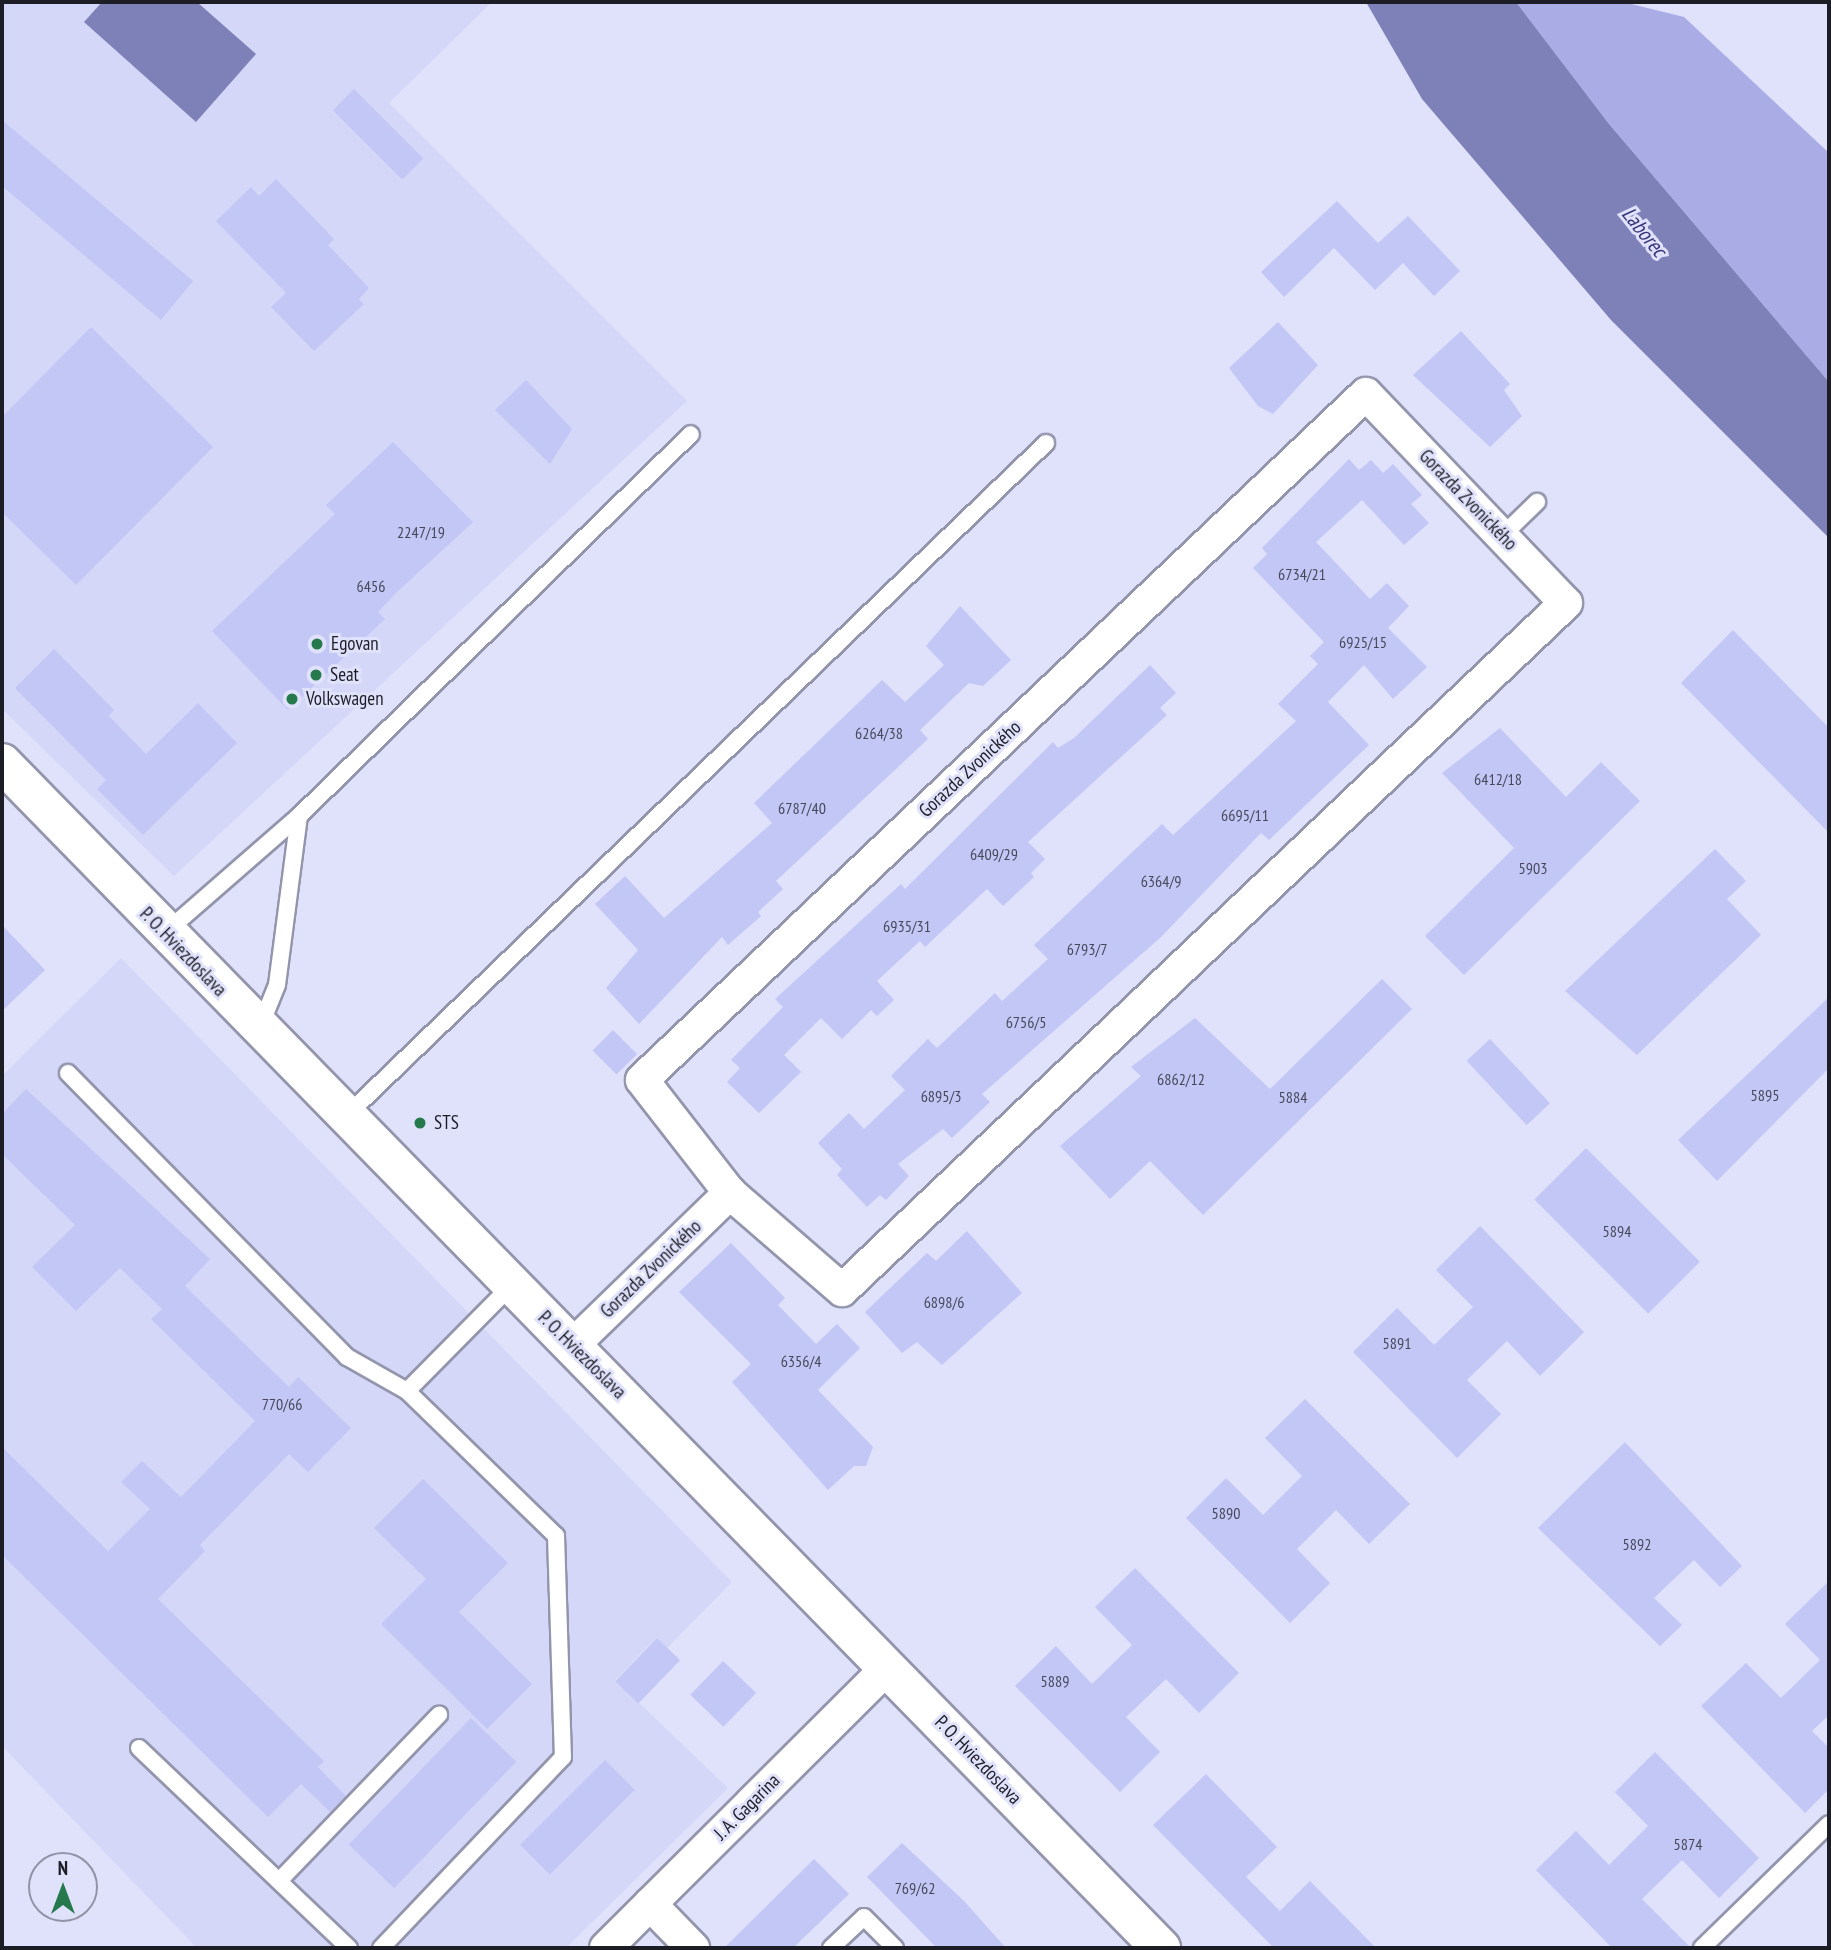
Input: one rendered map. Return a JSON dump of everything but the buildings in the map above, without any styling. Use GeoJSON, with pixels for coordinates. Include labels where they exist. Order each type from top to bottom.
{"type":"FeatureCollection","features":[{"type":"Feature","properties":{"kind":"street","name":"Gorazda Zvonického"},"geometry":{"type":"LineString","coordinates":[[1366,394],[1566,603],[842,1290],[730,1193],[642,1080],[1366,394]]}},
{"type":"Feature","properties":{"kind":"street","name":"P. O. Hviezdoslava"},"geometry":{"type":"LineString","coordinates":[[2,763],[259,1029],[573,1345],[1161,1948]]}},
{"type":"Feature","properties":{"kind":"street","name":"Gorazda Zvonického"},"geometry":{"type":"LineString","coordinates":[[573,1345],[730,1193]]}},
{"type":"Feature","properties":{"kind":"street","name":"J. A. Gagarina"},"geometry":{"type":"LineString","coordinates":[[606,1948],[888,1667]]}},
{"type":"Feature","properties":{"kind":"street"},"geometry":{"type":"LineString","coordinates":[[650,1904],[693,1948]]}},
{"type":"Feature","properties":{"kind":"lane"},"geometry":{"type":"LineString","coordinates":[[165,932],[299,816],[691,434]]}},
{"type":"Feature","properties":{"kind":"lane"},"geometry":{"type":"LineString","coordinates":[[346,1116],[1045,443]]}},
{"type":"Feature","properties":{"kind":"lane"},"geometry":{"type":"LineString","coordinates":[[1502,536],[1537,502]]}},
{"type":"Feature","properties":{"kind":"lane"},"geometry":{"type":"LineString","coordinates":[[259,1029],[277,985],[299,816]]}},
{"type":"Feature","properties":{"kind":"lane"},"geometry":{"type":"LineString","coordinates":[[68,1073],[347,1357],[407,1391],[556,1536],[563,1757],[382,1948]]}},
{"type":"Feature","properties":{"kind":"lane"},"geometry":{"type":"LineString","coordinates":[[407,1391],[513,1284]]}},
{"type":"Feature","properties":{"kind":"lane"},"geometry":{"type":"LineString","coordinates":[[279,1881],[439,1715]]}},
{"type":"Feature","properties":{"kind":"lane"},"geometry":{"type":"LineString","coordinates":[[139,1748],[349,1948]]}},
{"type":"Feature","properties":{"kind":"lane"},"geometry":{"type":"LineString","coordinates":[[1702,1948],[1829,1824]]}},
{"type":"Feature","properties":{"kind":"lane"},"geometry":{"type":"LineString","coordinates":[[831,1948],[864,1917],[895,1948]]}},
{"type":"Feature","properties":{"kind":"shaded area"},"geometry":{"type":"Polygon","coordinates":[[[2,2],[492,2],[389,103],[687,401],[174,876],[2,709],[2,2]]]}},
{"type":"Feature","properties":{"kind":"shaded area"},"geometry":{"type":"Polygon","coordinates":[[[1516,2],[1623,2],[1684,17],[1829,153],[1829,382],[1609,124],[1516,2]]]}},
{"type":"Feature","properties":{"kind":"shaded area"},"geometry":{"type":"Polygon","coordinates":[[[121,958],[732,1582],[667,1648],[656,1638],[615,1680],[728,1788],[566,1948],[197,1948],[2,1746],[2,1076],[121,958]]]}},
{"type":"Feature","properties":{"kind":"water"},"geometry":{"type":"Polygon","coordinates":[[[102,2],[197,2],[256,54],[196,122],[84,22],[102,2]]]}},
{"type":"Feature","properties":{"kind":"water","name":"Laborec"},"geometry":{"type":"Polygon","coordinates":[[[1366,2],[1516,2],[1609,124],[1829,382],[1829,538],[1611,320],[1422,99],[1366,2]]]}},
{"type":"Feature","properties":{"kind":"place","name":"Egovan"},"geometry":{"type":"Point","coordinates":[317,644]}},
{"type":"Feature","properties":{"kind":"place","name":"Seat"},"geometry":{"type":"Point","coordinates":[316,675]}},
{"type":"Feature","properties":{"kind":"place","name":"Volkswagen"},"geometry":{"type":"Point","coordinates":[292,699]}},
{"type":"Feature","properties":{"kind":"place","name":"STS"},"geometry":{"type":"Point","coordinates":[420,1123]}}]}
